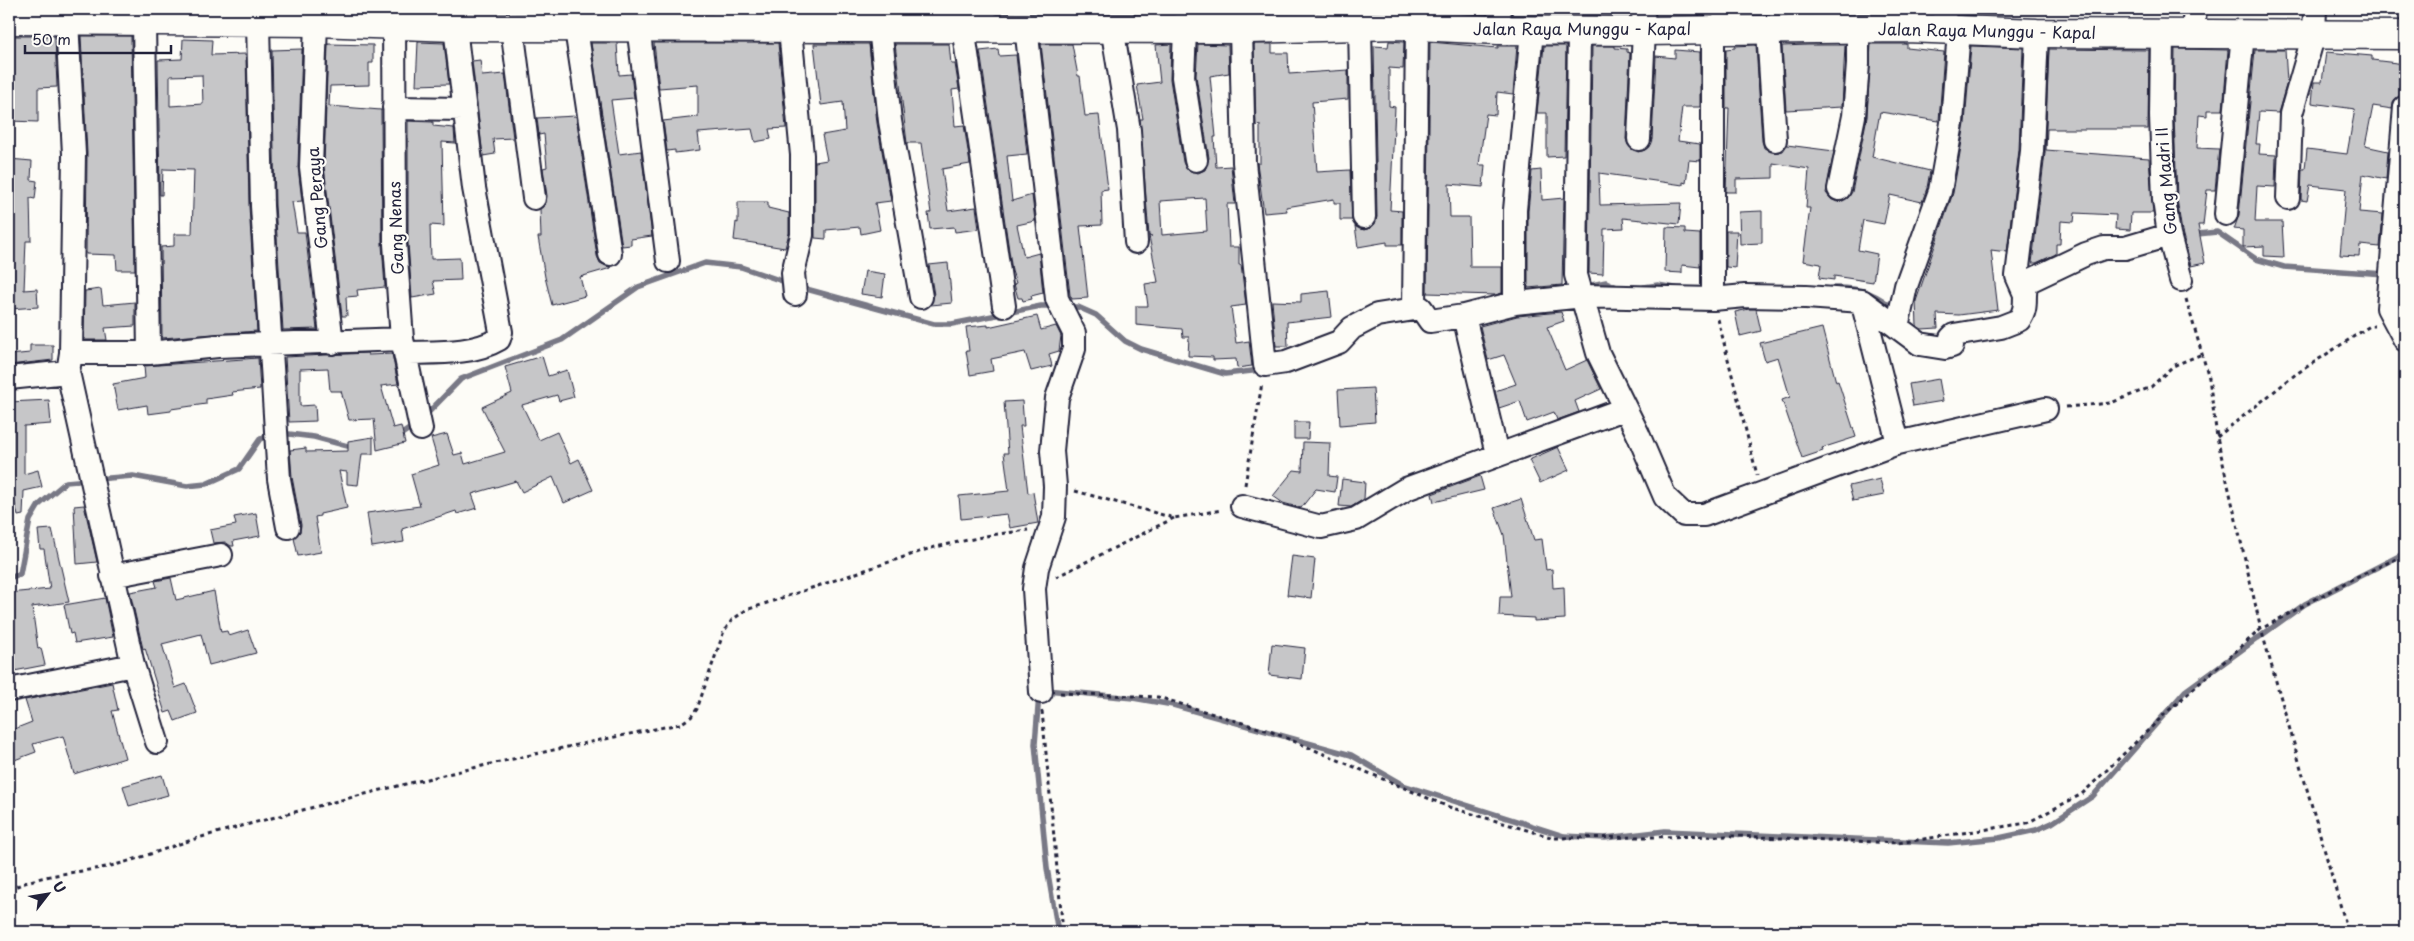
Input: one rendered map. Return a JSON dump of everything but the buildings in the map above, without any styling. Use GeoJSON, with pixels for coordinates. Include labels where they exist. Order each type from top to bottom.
{"type":"FeatureCollection","features":[{"type":"Feature","properties":{"kind":"street","name":"Jalan Raya Munggu - Kapal"},"geometry":{"type":"LineString","coordinates":[[9,20],[50,16],[144,20],[212,15],[272,17],[316,22],[393,17],[472,21],[512,27],[574,18],[627,21],[788,18],[880,27],[977,21],[1026,27],[1112,27],[1185,18],[1241,29],[1305,18],[1360,26],[1404,20],[1499,20],[1532,30],[1579,31],[1644,20],[1720,23],[1768,30],[1798,20],[1858,30],[1949,23],[2036,33],[2162,33],[2194,21],[2243,32],[2314,21],[2405,35]]}},
{"type":"Feature","properties":{"kind":"street"},"geometry":{"type":"LineString","coordinates":[[50,16],[74,154],[70,362],[112,576],[133,665],[157,742]]}},
{"type":"Feature","properties":{"kind":"street"},"geometry":{"type":"LineString","coordinates":[[272,17],[262,206],[279,479],[288,527]]}},
{"type":"Feature","properties":{"kind":"street","name":"Gang Nenas"},"geometry":{"type":"LineString","coordinates":[[393,17],[395,244],[404,346],[421,429]]}},
{"type":"Feature","properties":{"kind":"street"},"geometry":{"type":"LineString","coordinates":[[574,18],[610,254]]}},
{"type":"Feature","properties":{"kind":"street"},"geometry":{"type":"LineString","coordinates":[[788,18],[802,155],[802,235],[796,273]]}},
{"type":"Feature","properties":{"kind":"street"},"geometry":{"type":"LineString","coordinates":[[1185,18],[1183,77],[1196,160]]}},
{"type":"Feature","properties":{"kind":"street"},"geometry":{"type":"LineString","coordinates":[[144,20],[149,353]]}},
{"type":"Feature","properties":{"kind":"street"},"geometry":{"type":"LineString","coordinates":[[1404,20],[1414,308]]}},
{"type":"Feature","properties":{"kind":"street"},"geometry":{"type":"LineString","coordinates":[[1639,139],[1644,20]]}},
{"type":"Feature","properties":{"kind":"street"},"geometry":{"type":"LineString","coordinates":[[9,378],[70,362],[218,346],[332,343],[466,350],[492,343],[499,339],[500,332],[474,188],[464,109],[472,21]]}},
{"type":"Feature","properties":{"kind":"street"},"geometry":{"type":"LineString","coordinates":[[627,21],[668,261]]}},
{"type":"Feature","properties":{"kind":"street"},"geometry":{"type":"LineString","coordinates":[[977,21],[1004,306]]}},
{"type":"Feature","properties":{"kind":"street"},"geometry":{"type":"LineString","coordinates":[[2288,198],[2291,114],[2314,21]]}},
{"type":"Feature","properties":{"kind":"street","name":"Gang Peraya"},"geometry":{"type":"LineString","coordinates":[[316,22],[311,167],[332,343]]}},
{"type":"Feature","properties":{"kind":"street"},"geometry":{"type":"LineString","coordinates":[[1713,299],[1720,23]]}},
{"type":"Feature","properties":{"kind":"street"},"geometry":{"type":"LineString","coordinates":[[1896,327],[1906,286],[1940,191],[1952,123],[1949,23]]}},
{"type":"Feature","properties":{"kind":"street"},"geometry":{"type":"LineString","coordinates":[[1360,26],[1364,217]]}},
{"type":"Feature","properties":{"kind":"street"},"geometry":{"type":"LineString","coordinates":[[512,27],[534,198]]}},
{"type":"Feature","properties":{"kind":"street"},"geometry":{"type":"LineString","coordinates":[[880,27],[890,121],[921,297]]}},
{"type":"Feature","properties":{"kind":"street"},"geometry":{"type":"LineString","coordinates":[[1026,27],[1057,298],[1074,333],[1074,349],[1057,398],[1052,451],[1055,486],[1054,517],[1037,568],[1034,589],[1041,692]]}},
{"type":"Feature","properties":{"kind":"street"},"geometry":{"type":"LineString","coordinates":[[1112,27],[1129,130],[1136,242]]}},
{"type":"Feature","properties":{"kind":"street"},"geometry":{"type":"LineString","coordinates":[[1241,29],[1244,162],[1265,365],[1286,362],[1339,342],[1352,328],[1377,316],[1421,308],[1430,320],[1464,316],[1515,303],[1584,296],[1713,299],[1745,296],[1862,301],[1920,344],[1945,348],[1952,346],[1951,338],[1954,335],[2001,327],[2019,320],[2026,305],[2024,292],[2017,276],[2032,151],[2036,33]]}},
{"type":"Feature","properties":{"kind":"street"},"geometry":{"type":"LineString","coordinates":[[1515,303],[1515,210],[1532,30]]}},
{"type":"Feature","properties":{"kind":"street"},"geometry":{"type":"LineString","coordinates":[[1768,30],[1775,140]]}},
{"type":"Feature","properties":{"kind":"street"},"geometry":{"type":"LineString","coordinates":[[1839,189],[1854,116],[1858,64],[1858,30]]}},
{"type":"Feature","properties":{"kind":"street"},"geometry":{"type":"LineString","coordinates":[[1579,31],[1576,275],[1584,296],[1598,353],[1665,497],[1684,515],[1704,515],[1898,443],[2046,409]]}},
{"type":"Feature","properties":{"kind":"street"},"geometry":{"type":"LineString","coordinates":[[2226,214],[2243,32]]}},
{"type":"Feature","properties":{"kind":"street","name":"Gang Madri II"},"geometry":{"type":"LineString","coordinates":[[2162,33],[2161,116],[2164,200],[2169,235],[2181,280]]}},
{"type":"Feature","properties":{"kind":"street"},"geometry":{"type":"LineString","coordinates":[[394,108],[464,109]]}},
{"type":"Feature","properties":{"kind":"street"},"geometry":{"type":"LineString","coordinates":[[2402,333],[2388,308],[2405,108]]}},
{"type":"Feature","properties":{"kind":"street"},"geometry":{"type":"LineString","coordinates":[[2024,292],[2027,282],[2086,254],[2104,248],[2125,248],[2169,235]]}},
{"type":"Feature","properties":{"kind":"street"},"geometry":{"type":"LineString","coordinates":[[1862,301],[1898,443]]}},
{"type":"Feature","properties":{"kind":"street"},"geometry":{"type":"LineString","coordinates":[[1464,316],[1497,454]]}},
{"type":"Feature","properties":{"kind":"street"},"geometry":{"type":"LineString","coordinates":[[1242,506],[1321,527],[1356,519],[1406,489],[1497,454],[1624,409]]}},
{"type":"Feature","properties":{"kind":"street"},"geometry":{"type":"LineString","coordinates":[[112,576],[221,555]]}},
{"type":"Feature","properties":{"kind":"street"},"geometry":{"type":"LineString","coordinates":[[9,690],[133,665]]}},
{"type":"Feature","properties":{"kind":"path"},"geometry":{"type":"LineString","coordinates":[[2181,280],[2209,378],[2217,437],[2261,628],[2348,932]]}},
{"type":"Feature","properties":{"kind":"path"},"geometry":{"type":"LineString","coordinates":[[1713,299],[1762,495]]}},
{"type":"Feature","properties":{"kind":"path"},"geometry":{"type":"LineString","coordinates":[[2217,437],[2296,374],[2370,326],[2402,333]]}},
{"type":"Feature","properties":{"kind":"path"},"geometry":{"type":"LineString","coordinates":[[2046,409],[2111,403],[2151,387],[2173,366],[2202,354]]}},
{"type":"Feature","properties":{"kind":"path"},"geometry":{"type":"LineString","coordinates":[[1034,589],[1174,518],[1242,506],[1265,365]]}},
{"type":"Feature","properties":{"kind":"path"},"geometry":{"type":"LineString","coordinates":[[1055,486],[1174,518]]}},
{"type":"Feature","properties":{"kind":"path"},"geometry":{"type":"LineString","coordinates":[[9,890],[27,880],[120,864],[203,837],[414,781],[544,750],[680,724],[692,717],[697,709],[724,631],[732,620],[746,610],[931,548],[991,535],[1051,528]]}},
{"type":"Feature","properties":{"kind":"path"},"geometry":{"type":"LineString","coordinates":[[1063,932],[1041,692],[1158,697],[1272,732],[1449,807],[1554,838],[1735,836],[1898,843],[2027,823],[2082,794],[2167,712],[2261,628],[2354,578],[2405,555]]}},
{"type":"Feature","properties":{"kind":"waterway"},"geometry":{"type":"LineString","coordinates":[[2178,236],[2217,232],[2256,259],[2284,267],[2385,274]]}},
{"type":"Feature","properties":{"kind":"waterway"},"geometry":{"type":"LineString","coordinates":[[424,417],[461,379],[562,340],[638,287],[705,263],[741,267],[788,283]]}},
{"type":"Feature","properties":{"kind":"waterway"},"geometry":{"type":"LineString","coordinates":[[1587,286],[1606,282],[1619,288]]}},
{"type":"Feature","properties":{"kind":"waterway"},"geometry":{"type":"LineString","coordinates":[[1644,287],[1658,285],[1675,288]]}},
{"type":"Feature","properties":{"kind":"waterway"},"geometry":{"type":"LineString","coordinates":[[799,287],[934,324],[952,324],[1041,306],[1052,306]]}},
{"type":"Feature","properties":{"kind":"waterway"},"geometry":{"type":"LineString","coordinates":[[1832,288],[1849,288],[1865,292],[1880,298],[1893,309]]}},
{"type":"Feature","properties":{"kind":"waterway"},"geometry":{"type":"LineString","coordinates":[[1069,307],[1078,307],[1096,315],[1125,341],[1141,349],[1225,374],[1261,370]]}},
{"type":"Feature","properties":{"kind":"waterway"},"geometry":{"type":"LineString","coordinates":[[396,438],[415,425]]}},
{"type":"Feature","properties":{"kind":"waterway"},"geometry":{"type":"LineString","coordinates":[[281,433],[314,437],[355,448]]}},
{"type":"Feature","properties":{"kind":"waterway"},"geometry":{"type":"LineString","coordinates":[[97,479],[133,476],[187,486],[206,484],[239,469],[260,439],[272,435]]}},
{"type":"Feature","properties":{"kind":"waterway"},"geometry":{"type":"LineString","coordinates":[[9,578],[20,574],[30,520],[39,505],[66,482],[88,480]]}},
{"type":"Feature","properties":{"kind":"waterway"},"geometry":{"type":"LineString","coordinates":[[1046,690],[1133,698],[1173,705],[1351,755],[1403,785],[1564,836],[1605,838],[1665,831],[1948,843],[1999,838],[2036,830],[2052,823],[2093,796],[2185,691],[2305,604],[2405,553]]}},
{"type":"Feature","properties":{"kind":"waterway"},"geometry":{"type":"LineString","coordinates":[[1039,695],[1035,744],[1047,868],[1058,932]]}}]}
